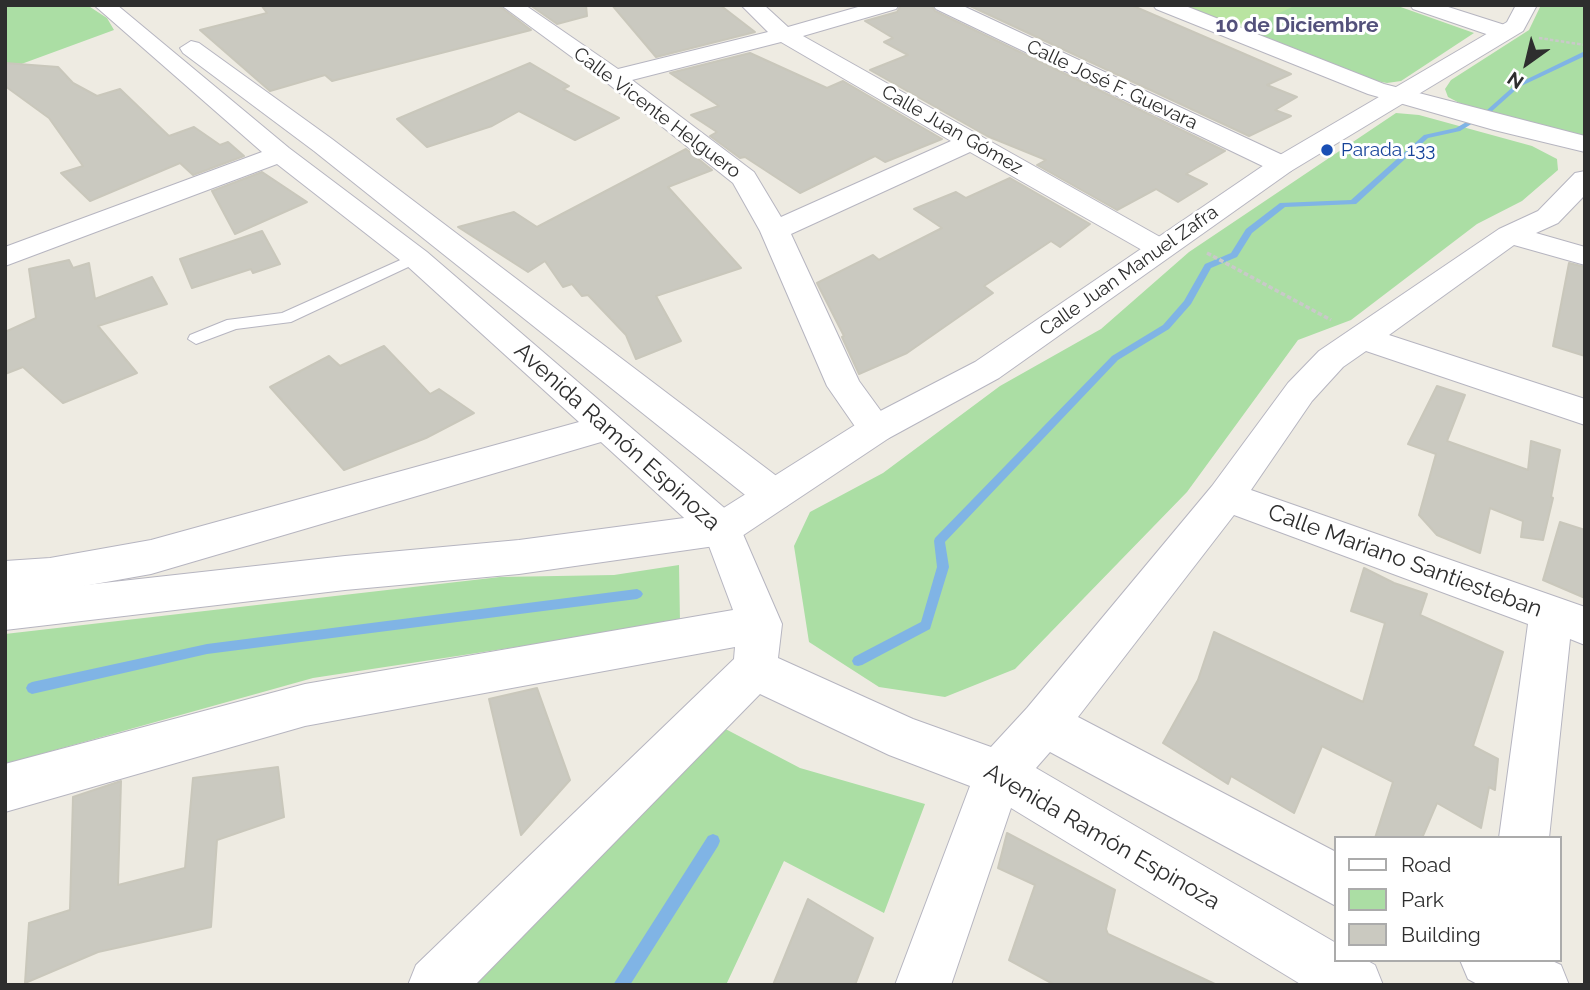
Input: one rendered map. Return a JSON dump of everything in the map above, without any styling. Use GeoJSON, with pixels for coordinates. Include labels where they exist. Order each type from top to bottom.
{"type":"FeatureCollection","features":[{"type":"Feature","properties":{"kind":"street","name":"Avenida Ramón Espinoza"},"geometry":{"type":"LineString","coordinates":[[104,5],[280,154],[416,258],[722,529],[758,646],[797,691],[894,734],[999,773],[1355,985]]}},
{"type":"Feature","properties":{"kind":"street","name":"Avenida Ramón Espinoza"},"geometry":{"type":"LineString","coordinates":[[140,5],[773,495]]}},
{"type":"Feature","properties":{"kind":"street","name":"Calle Vicente Helguero"},"geometry":{"type":"LineString","coordinates":[[511,5],[614,77],[744,178],[775,231],[844,386],[876,429]]}},
{"type":"Feature","properties":{"kind":"street","name":"Calle Juan Gómez"},"geometry":{"type":"LineString","coordinates":[[751,5],[784,35],[1158,248]]}},
{"type":"Feature","properties":{"kind":"street"},"geometry":{"type":"LineString","coordinates":[[614,77],[784,35],[888,5]]}},
{"type":"Feature","properties":{"kind":"street","name":"Calle José F. Guevara"},"geometry":{"type":"LineString","coordinates":[[943,5],[1282,165]]}},
{"type":"Feature","properties":{"kind":"street"},"geometry":{"type":"LineString","coordinates":[[1163,5],[1400,96],[1503,125],[1585,144]]}},
{"type":"Feature","properties":{"kind":"street"},"geometry":{"type":"LineString","coordinates":[[1420,5],[1503,32]]}},
{"type":"Feature","properties":{"kind":"street","name":"Calle Juan Manuel Zafra"},"geometry":{"type":"LineString","coordinates":[[722,529],[876,429],[987,370],[1158,248],[1282,165],[1515,26],[1527,5]]}},
{"type":"Feature","properties":{"kind":"street"},"geometry":{"type":"LineString","coordinates":[[775,231],[972,141]]}},
{"type":"Feature","properties":{"kind":"street"},"geometry":{"type":"LineString","coordinates":[[5,257],[280,154]]}},
{"type":"Feature","properties":{"kind":"street"},"geometry":{"type":"LineString","coordinates":[[923,985],[999,773],[1044,724],[1226,497],[1300,392],[1331,359],[1509,235],[1548,217],[1585,179]]}},
{"type":"Feature","properties":{"kind":"street"},"geometry":{"type":"LineString","coordinates":[[1509,235],[1585,256]]}},
{"type":"Feature","properties":{"kind":"street"},"geometry":{"type":"LineString","coordinates":[[1363,337],[1415,357],[1585,412]]}},
{"type":"Feature","properties":{"kind":"street"},"geometry":{"type":"LineString","coordinates":[[5,578],[50,575],[150,557],[420,483],[608,427]]}},
{"type":"Feature","properties":{"kind":"street","name":"Calle Mariano Santiesteban"},"geometry":{"type":"LineString","coordinates":[[1226,497],[1568,620]]}},
{"type":"Feature","properties":{"kind":"street"},"geometry":{"type":"LineString","coordinates":[[5,612],[345,573],[519,557],[722,529]]}},
{"type":"Feature","properties":{"kind":"street"},"geometry":{"type":"LineString","coordinates":[[1524,836],[1568,620]]}},
{"type":"Feature","properties":{"kind":"street"},"geometry":{"type":"LineString","coordinates":[[5,788],[305,705],[758,646]]}},
{"type":"Feature","properties":{"kind":"street"},"geometry":{"type":"LineString","coordinates":[[436,985],[758,646]]}},
{"type":"Feature","properties":{"kind":"street"},"geometry":{"type":"LineString","coordinates":[[1044,724],[1334,879]]}},
{"type":"Feature","properties":{"kind":"lane"},"geometry":{"type":"LineString","coordinates":[[196,339],[233,324],[285,318],[416,258]]}},
{"type":"Feature","properties":{"kind":"path"},"geometry":{"type":"LineString","coordinates":[[1577,43],[1585,46]]}},
{"type":"Feature","properties":{"kind":"path"},"geometry":{"type":"LineString","coordinates":[[1210,255],[1363,337]]}},
{"type":"Feature","properties":{"kind":"green space"},"geometry":{"type":"Polygon","coordinates":[[[5,5],[87,5],[107,18],[114,30],[5,70],[5,5]]]}},
{"type":"Feature","properties":{"kind":"green space"},"geometry":{"type":"Polygon","coordinates":[[[1177,5],[1395,5],[1474,33],[1401,81],[1387,83],[1366,79],[1177,5]]]}},
{"type":"Feature","properties":{"kind":"green space"},"geometry":{"type":"Polygon","coordinates":[[[1185,5],[1288,5],[1292,7],[1246,29],[1185,5]]]}},
{"type":"Feature","properties":{"kind":"green space"},"geometry":{"type":"Polygon","coordinates":[[[1541,5],[1585,5],[1585,136],[1469,108],[1448,97],[1445,89],[1451,80],[1529,30],[1541,5]]]}},
{"type":"Feature","properties":{"kind":"green space"},"geometry":{"type":"Polygon","coordinates":[[[1396,113],[1419,115],[1532,146],[1557,159],[1558,170],[1522,201],[1477,224],[1351,320],[1298,340],[1187,492],[1015,669],[945,697],[879,687],[809,642],[794,546],[810,512],[883,473],[1000,386],[1101,329],[1189,252],[1396,113]]]}},
{"type":"Feature","properties":{"kind":"green space"},"geometry":{"type":"Polygon","coordinates":[[[679,565],[680,622],[313,678],[5,764],[5,634],[500,577],[614,575],[679,565]]]}},
{"type":"Feature","properties":{"kind":"green space"},"geometry":{"type":"Polygon","coordinates":[[[714,723],[800,768],[925,804],[884,913],[784,861],[726,985],[466,985],[714,723]]]}},
{"type":"Feature","properties":{"kind":"building"},"geometry":{"type":"Polygon","coordinates":[[[261,5],[498,5],[531,30],[332,81],[325,75],[270,91],[200,30],[267,13],[261,5]]]}},
{"type":"Feature","properties":{"kind":"building"},"geometry":{"type":"Polygon","coordinates":[[[530,5],[586,5],[587,16],[557,24],[530,5]]]}},
{"type":"Feature","properties":{"kind":"building"},"geometry":{"type":"Polygon","coordinates":[[[612,5],[720,5],[755,32],[656,57],[612,5]]]}},
{"type":"Feature","properties":{"kind":"building"},"geometry":{"type":"Polygon","coordinates":[[[901,5],[931,5],[935,11],[1225,151],[1186,174],[1207,184],[1178,202],[1156,189],[1117,210],[1037,165],[1046,160],[987,136],[870,70],[908,55],[884,42],[893,38],[865,21],[897,12],[901,5]]]}},
{"type":"Feature","properties":{"kind":"building"},"geometry":{"type":"Polygon","coordinates":[[[968,5],[1131,5],[1291,74],[1267,85],[1297,97],[1275,110],[1291,116],[1249,136],[968,5]]]}},
{"type":"Feature","properties":{"kind":"building"},"geometry":{"type":"Polygon","coordinates":[[[750,53],[827,88],[843,81],[942,139],[885,162],[875,156],[800,193],[745,157],[740,158],[710,136],[717,132],[691,115],[719,106],[670,73],[750,53]]]}},
{"type":"Feature","properties":{"kind":"building"},"geometry":{"type":"Polygon","coordinates":[[[5,63],[58,67],[73,83],[97,96],[120,89],[169,136],[194,127],[220,145],[228,142],[244,156],[193,175],[180,163],[90,201],[61,173],[83,166],[49,118],[5,86],[5,63]]]}},
{"type":"Feature","properties":{"kind":"building"},"geometry":{"type":"Polygon","coordinates":[[[530,63],[569,86],[563,89],[619,118],[575,140],[519,111],[492,126],[427,147],[397,119],[530,63]]]}},
{"type":"Feature","properties":{"kind":"building"},"geometry":{"type":"Polygon","coordinates":[[[686,149],[712,170],[668,187],[741,268],[656,296],[681,341],[636,359],[626,335],[588,295],[582,296],[572,284],[563,287],[545,261],[528,272],[458,227],[514,212],[537,227],[686,149]]]}},
{"type":"Feature","properties":{"kind":"building"},"geometry":{"type":"Polygon","coordinates":[[[262,172],[307,202],[235,234],[212,191],[262,172]]]}},
{"type":"Feature","properties":{"kind":"building"},"geometry":{"type":"Polygon","coordinates":[[[1010,178],[1090,224],[1060,247],[1051,241],[984,286],[993,293],[907,353],[859,374],[842,337],[844,336],[817,283],[873,255],[879,260],[942,228],[914,209],[956,192],[966,198],[1010,178]]]}},
{"type":"Feature","properties":{"kind":"building"},"geometry":{"type":"Polygon","coordinates":[[[262,231],[280,264],[253,273],[251,269],[192,288],[180,259],[262,231]]]}},
{"type":"Feature","properties":{"kind":"building"},"geometry":{"type":"Polygon","coordinates":[[[69,260],[73,268],[89,263],[95,299],[152,277],[167,304],[98,326],[137,373],[63,403],[23,367],[5,374],[5,332],[36,318],[29,269],[69,260]]]}},
{"type":"Feature","properties":{"kind":"building"},"geometry":{"type":"Polygon","coordinates":[[[1569,263],[1585,267],[1585,356],[1553,346],[1569,263]]]}},
{"type":"Feature","properties":{"kind":"building"},"geometry":{"type":"Polygon","coordinates":[[[384,346],[430,394],[439,389],[474,413],[426,438],[344,470],[270,387],[329,356],[340,366],[384,346]]]}},
{"type":"Feature","properties":{"kind":"building"},"geometry":{"type":"Polygon","coordinates":[[[1437,386],[1465,395],[1447,441],[1528,470],[1531,441],[1560,450],[1543,540],[1521,537],[1523,521],[1490,508],[1480,553],[1437,535],[1419,515],[1436,454],[1408,444],[1437,386]]]}},
{"type":"Feature","properties":{"kind":"building"},"geometry":{"type":"Polygon","coordinates":[[[1560,522],[1585,530],[1585,598],[1543,580],[1560,522]]]}},
{"type":"Feature","properties":{"kind":"building"},"geometry":{"type":"Polygon","coordinates":[[[1364,568],[1394,583],[1427,594],[1420,615],[1503,652],[1473,746],[1498,759],[1495,790],[1489,787],[1481,828],[1437,803],[1423,836],[1376,836],[1393,782],[1322,746],[1294,813],[1231,776],[1228,784],[1163,743],[1198,680],[1214,632],[1363,702],[1385,623],[1351,611],[1364,568]]]}},
{"type":"Feature","properties":{"kind":"building"},"geometry":{"type":"Polygon","coordinates":[[[537,688],[570,780],[521,835],[489,699],[537,688]]]}},
{"type":"Feature","properties":{"kind":"building"},"geometry":{"type":"Polygon","coordinates":[[[278,767],[284,817],[217,840],[211,927],[98,952],[25,983],[29,923],[70,910],[73,797],[121,781],[118,885],[185,868],[193,778],[278,767]]]}},
{"type":"Feature","properties":{"kind":"building"},"geometry":{"type":"Polygon","coordinates":[[[1007,833],[1115,890],[1106,929],[1108,934],[1217,985],[1055,985],[1009,960],[1035,885],[998,868],[1007,833]]]}},
{"type":"Feature","properties":{"kind":"building"},"geometry":{"type":"Polygon","coordinates":[[[808,899],[873,938],[855,985],[773,985],[808,899]]]}},
{"type":"Feature","properties":{"kind":"waterway"},"geometry":{"type":"LineString","coordinates":[[858,661],[926,625],[943,567],[939,541],[1115,358],[1166,327],[1188,302],[1208,266],[1234,255],[1249,231],[1283,205],[1353,202],[1426,136],[1458,130],[1489,111],[1517,86],[1585,53]]}},
{"type":"Feature","properties":{"kind":"waterway"},"geometry":{"type":"LineString","coordinates":[[32,688],[207,649],[637,594]]}},
{"type":"Feature","properties":{"kind":"waterway"},"geometry":{"type":"LineString","coordinates":[[621,985],[713,841]]}},
{"type":"Feature","properties":{"kind":"place","name":"Parada 133"},"geometry":{"type":"Point","coordinates":[1327,150]}},
{"type":"Feature","properties":{"kind":"district","name":"10 de Diciembre"},"geometry":{"type":"Point","coordinates":[1297,26]}}]}
